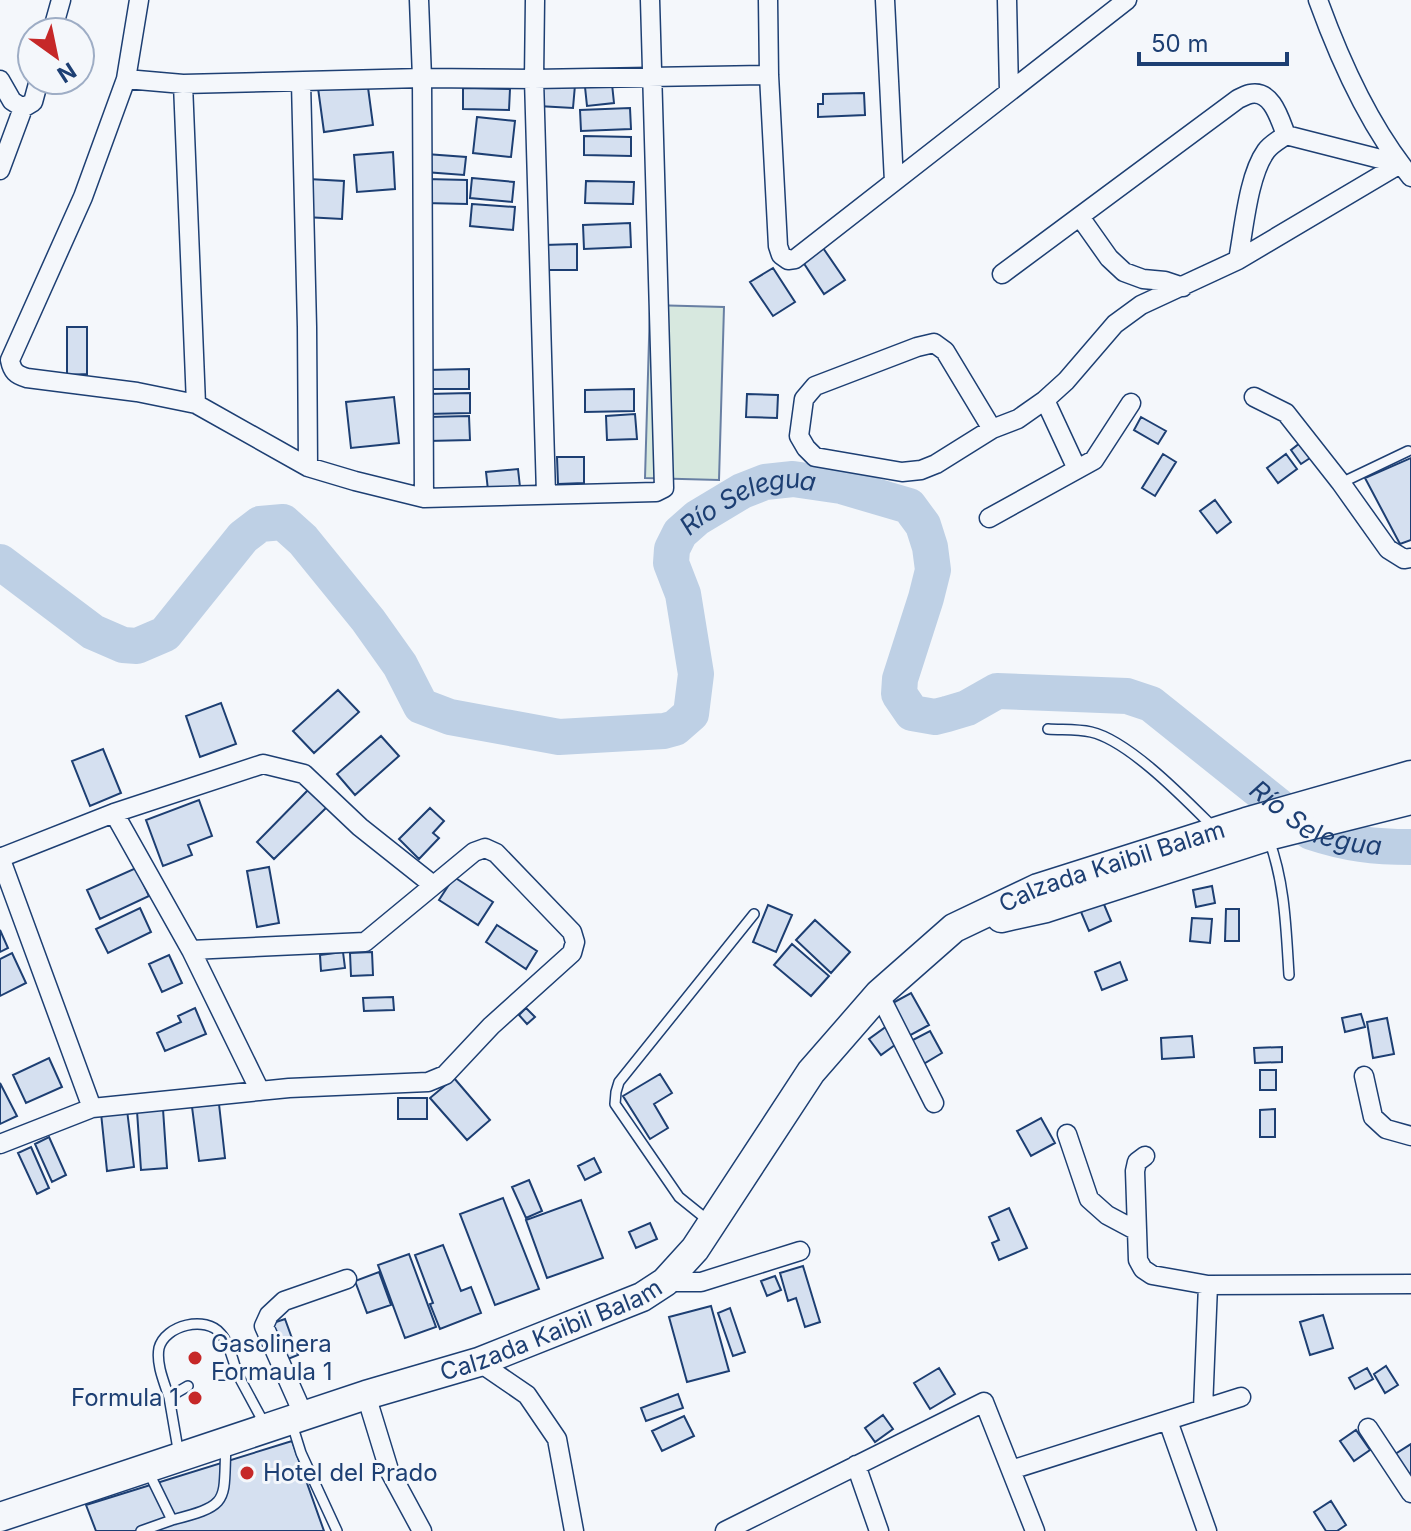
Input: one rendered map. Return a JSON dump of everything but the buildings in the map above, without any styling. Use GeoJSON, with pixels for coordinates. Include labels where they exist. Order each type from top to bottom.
{"type":"FeatureCollection","features":[{"type":"Feature","properties":{"kind":"main road","name":"Calzada Kaibil Balam"},"geometry":{"type":"LineString","coordinates":[[954,928],[1046,908],[1332,809],[1411,775]]}},
{"type":"Feature","properties":{"kind":"main road","name":"Calzada Kaibil Balam"},"geometry":{"type":"LineString","coordinates":[[1332,809],[1411,800]]}},
{"type":"Feature","properties":{"kind":"main road","name":"Calzada Kaibil Balam"},"geometry":{"type":"LineString","coordinates":[[0,1517],[366,1395],[479,1362],[642,1297],[665,1282],[695,1249],[811,1072],[879,994],[954,928],[1038,888],[1212,833],[1262,832]]}},
{"type":"Feature","properties":{"kind":"street"},"geometry":{"type":"LineString","coordinates":[[139,0],[126,79],[83,197],[10,360],[11,369],[18,376],[27,378],[137,392],[196,404],[308,467],[424,498],[656,492],[664,488],[650,0]]}},
{"type":"Feature","properties":{"kind":"street"},"geometry":{"type":"LineString","coordinates":[[419,0],[424,498]]}},
{"type":"Feature","properties":{"kind":"street"},"geometry":{"type":"LineString","coordinates":[[535,0],[534,79],[546,494]]}},
{"type":"Feature","properties":{"kind":"street"},"geometry":{"type":"LineString","coordinates":[[768,0],[778,246],[781,255],[788,260],[795,259],[1127,0]]}},
{"type":"Feature","properties":{"kind":"street"},"geometry":{"type":"LineString","coordinates":[[885,0],[894,182]]}},
{"type":"Feature","properties":{"kind":"street"},"geometry":{"type":"LineString","coordinates":[[1007,0],[1009,91]]}},
{"type":"Feature","properties":{"kind":"street"},"geometry":{"type":"LineString","coordinates":[[1318,0],[1334,43],[1382,136],[1406,170]]}},
{"type":"Feature","properties":{"kind":"street"},"geometry":{"type":"LineString","coordinates":[[126,79],[183,84],[769,75]]}},
{"type":"Feature","properties":{"kind":"street"},"geometry":{"type":"LineString","coordinates":[[0,80],[12,101],[23,108]]}},
{"type":"Feature","properties":{"kind":"street"},"geometry":{"type":"LineString","coordinates":[[301,82],[308,467]]}},
{"type":"Feature","properties":{"kind":"street"},"geometry":{"type":"LineString","coordinates":[[183,84],[196,404]]}},
{"type":"Feature","properties":{"kind":"street"},"geometry":{"type":"LineString","coordinates":[[1002,274],[1238,99],[1252,93],[1264,96],[1274,107],[1286,135]]}},
{"type":"Feature","properties":{"kind":"street"},"geometry":{"type":"LineString","coordinates":[[0,170],[23,108],[33,102],[35,96]]}},
{"type":"Feature","properties":{"kind":"street"},"geometry":{"type":"LineString","coordinates":[[1238,260],[1254,172],[1264,153],[1286,135],[1406,170]]}},
{"type":"Feature","properties":{"kind":"street"},"geometry":{"type":"LineString","coordinates":[[992,429],[945,351],[934,343],[815,386],[804,399],[799,436],[815,457],[902,472],[921,470],[936,464],[992,429],[1018,419],[1045,400],[1066,381],[1115,324],[1141,305],[1238,260],[1406,170]]}},
{"type":"Feature","properties":{"kind":"street"},"geometry":{"type":"LineString","coordinates":[[1080,217],[1109,258],[1124,272],[1183,287]]}},
{"type":"Feature","properties":{"kind":"street"},"geometry":{"type":"LineString","coordinates":[[1254,397],[1286,413],[1388,549],[1404,559],[1411,558]]}},
{"type":"Feature","properties":{"kind":"street"},"geometry":{"type":"LineString","coordinates":[[1045,400],[1077,469]]}},
{"type":"Feature","properties":{"kind":"street"},"geometry":{"type":"LineString","coordinates":[[989,518],[1094,460],[1131,403]]}},
{"type":"Feature","properties":{"kind":"street"},"geometry":{"type":"LineString","coordinates":[[92,1108],[0,858],[114,813],[263,764],[304,774],[360,827],[433,885]]}},
{"type":"Feature","properties":{"kind":"street"},"geometry":{"type":"LineString","coordinates":[[114,813],[191,950],[260,1091]]}},
{"type":"Feature","properties":{"kind":"street"},"geometry":{"type":"LineString","coordinates":[[0,1144],[92,1108],[260,1091],[428,1082],[445,1075],[491,1026],[572,953],[575,942],[572,932],[496,853],[485,848],[474,852],[365,942],[191,950]]}},
{"type":"Feature","properties":{"kind":"street"},"geometry":{"type":"LineString","coordinates":[[879,994],[934,1103]]}},
{"type":"Feature","properties":{"kind":"street"},"geometry":{"type":"LineString","coordinates":[[1364,1076],[1373,1117],[1386,1129],[1411,1136]]}},
{"type":"Feature","properties":{"kind":"street"},"geometry":{"type":"LineString","coordinates":[[1067,1134],[1089,1199],[1107,1215],[1137,1231]]}},
{"type":"Feature","properties":{"kind":"street"},"geometry":{"type":"LineString","coordinates":[[1145,1156],[1137,1162],[1135,1171],[1138,1260],[1143,1269],[1152,1275],[1208,1285],[1411,1284]]}},
{"type":"Feature","properties":{"kind":"street"},"geometry":{"type":"LineString","coordinates":[[665,1282],[701,1282],[800,1251]]}},
{"type":"Feature","properties":{"kind":"street"},"geometry":{"type":"LineString","coordinates":[[287,1421],[264,1326],[269,1315],[284,1301],[347,1279]]}},
{"type":"Feature","properties":{"kind":"street"},"geometry":{"type":"LineString","coordinates":[[1203,1409],[1208,1285]]}},
{"type":"Feature","properties":{"kind":"street"},"geometry":{"type":"LineString","coordinates":[[479,1362],[527,1395],[557,1439],[574,1531]]}},
{"type":"Feature","properties":{"kind":"street"},"geometry":{"type":"LineString","coordinates":[[366,1395],[389,1470],[422,1531]]}},
{"type":"Feature","properties":{"kind":"street"},"geometry":{"type":"LineString","coordinates":[[1011,1470],[1241,1397]]}},
{"type":"Feature","properties":{"kind":"street"},"geometry":{"type":"LineString","coordinates":[[725,1531],[984,1402],[1035,1531]]}},
{"type":"Feature","properties":{"kind":"street"},"geometry":{"type":"LineString","coordinates":[[1168,1421],[1207,1531]]}},
{"type":"Feature","properties":{"kind":"street"},"geometry":{"type":"LineString","coordinates":[[1368,1428],[1411,1493]]}},
{"type":"Feature","properties":{"kind":"street"},"geometry":{"type":"LineString","coordinates":[[856,1465],[879,1531]]}},
{"type":"Feature","properties":{"kind":"lane"},"geometry":{"type":"LineString","coordinates":[[1341,483],[1408,451]]}},
{"type":"Feature","properties":{"kind":"lane"},"geometry":{"type":"LineString","coordinates":[[1048,729],[1092,732],[1116,742],[1172,786],[1208,822],[1212,833]]}},
{"type":"Feature","properties":{"kind":"lane"},"geometry":{"type":"LineString","coordinates":[[1262,832],[1277,861],[1286,920],[1289,975]]}},
{"type":"Feature","properties":{"kind":"lane"},"geometry":{"type":"LineString","coordinates":[[713,1224],[679,1197],[615,1104],[616,1092],[619,1082],[754,914]]}},
{"type":"Feature","properties":{"kind":"lane"},"geometry":{"type":"LineString","coordinates":[[179,1457],[169,1397],[159,1366],[159,1350],[163,1337],[173,1330],[202,1322],[223,1335],[238,1375],[287,1421],[337,1531]]}},
{"type":"Feature","properties":{"kind":"lane"},"geometry":{"type":"LineString","coordinates":[[217,1375],[238,1375]]}},
{"type":"Feature","properties":{"kind":"lane"},"geometry":{"type":"LineString","coordinates":[[169,1397],[188,1386]]}},
{"type":"Feature","properties":{"kind":"lane"},"geometry":{"type":"LineString","coordinates":[[141,1531],[213,1508],[224,1492],[226,1442]]}},
{"type":"Feature","properties":{"kind":"lane"},"geometry":{"type":"LineString","coordinates":[[146,1468],[172,1520]]}},
{"type":"Feature","properties":{"kind":"shaded area"},"geometry":{"type":"Polygon","coordinates":[[[650,305],[724,307],[719,480],[645,478],[650,305]]]}},
{"type":"Feature","properties":{"kind":"waterway","name":"Río Selegua"},"geometry":{"type":"LineString","coordinates":[[0,562],[93,632],[123,645],[137,646],[165,634],[243,537],[260,524],[283,522],[303,540],[368,620],[400,665],[421,706],[450,717],[559,737],[664,731],[675,728],[691,714],[696,674],[683,594],[671,563],[672,549],[680,533],[697,518],[742,491],[765,482],[793,479],[841,486],[909,506],[923,525],[930,547],[933,570],[900,679],[899,694],[912,713],[935,717],[947,714],[967,708],[997,691],[1127,696],[1151,704],[1311,832],[1361,844],[1411,847]]}},
{"type":"Feature","properties":{"kind":"place","name":"Gasolinera Formaula 1"},"geometry":{"type":"Point","coordinates":[195,1358]}},
{"type":"Feature","properties":{"kind":"place","name":"Formula 1"},"geometry":{"type":"Point","coordinates":[195,1398]}},
{"type":"Feature","properties":{"kind":"place","name":"Hotel del Prado"},"geometry":{"type":"Point","coordinates":[247,1473]}}]}
